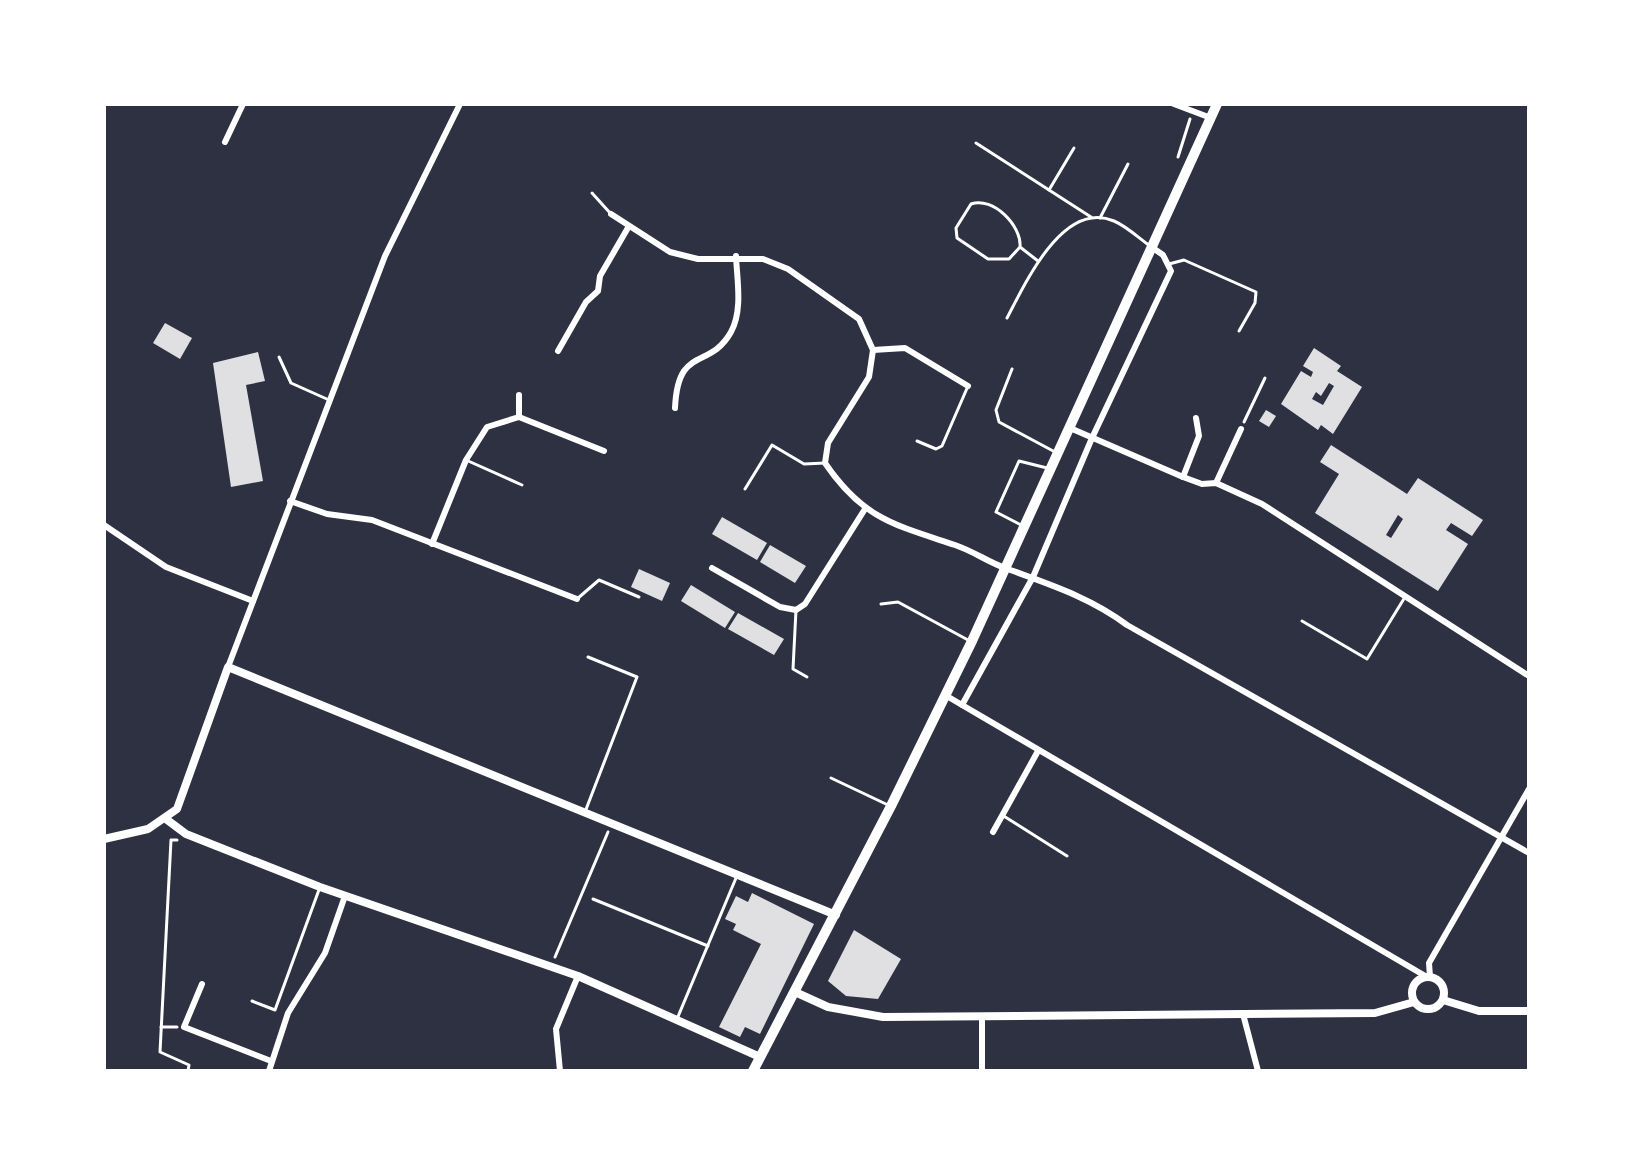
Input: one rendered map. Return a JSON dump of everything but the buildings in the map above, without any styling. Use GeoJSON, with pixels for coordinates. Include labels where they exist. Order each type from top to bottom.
{"type":"FeatureCollection","features":[{"type":"Feature","properties":{"kind":"main road"},"geometry":{"type":"LineString","coordinates":[[753,1071],[836,915],[972,641],[1003,567],[1070,428],[1217,104]]}},
{"type":"Feature","properties":{"kind":"street"},"geometry":{"type":"LineString","coordinates":[[225,142],[243,104]]}},
{"type":"Feature","properties":{"kind":"street"},"geometry":{"type":"LineString","coordinates":[[104,839],[148,829],[177,809],[290,501],[385,256],[460,104]]}},
{"type":"Feature","properties":{"kind":"street"},"geometry":{"type":"LineString","coordinates":[[1174,104],[1211,118]]}},
{"type":"Feature","properties":{"kind":"street"},"geometry":{"type":"LineString","coordinates":[[611,214],[670,252],[698,259],[736,256],[763,259],[788,269],[859,319],[873,350],[869,377],[828,443],[825,463],[838,483],[865,509],[903,530],[958,546],[1102,606],[1127,625],[1529,853]]}},
{"type":"Feature","properties":{"kind":"street"},"geometry":{"type":"LineString","coordinates":[[558,351],[586,302],[598,291],[600,276],[629,226]]}},
{"type":"Feature","properties":{"kind":"street"},"geometry":{"type":"LineString","coordinates":[[962,705],[1033,577],[1092,438],[1171,271],[1169,264],[1153,248]]}},
{"type":"Feature","properties":{"kind":"street"},"geometry":{"type":"LineString","coordinates":[[675,408],[676,381],[687,364],[714,349],[730,333],[738,311],[736,256]]}},
{"type":"Feature","properties":{"kind":"street"},"geometry":{"type":"LineString","coordinates":[[873,350],[905,348],[968,386]]}},
{"type":"Feature","properties":{"kind":"street"},"geometry":{"type":"LineString","coordinates":[[519,395],[519,417]]}},
{"type":"Feature","properties":{"kind":"street"},"geometry":{"type":"LineString","coordinates":[[432,544],[466,460],[487,427],[519,417],[604,451]]}},
{"type":"Feature","properties":{"kind":"street"},"geometry":{"type":"LineString","coordinates":[[1183,477],[1199,436],[1196,418]]}},
{"type":"Feature","properties":{"kind":"street"},"geometry":{"type":"LineString","coordinates":[[1070,428],[1183,477],[1202,484],[1216,483],[1262,504],[1529,676]]}},
{"type":"Feature","properties":{"kind":"street"},"geometry":{"type":"LineString","coordinates":[[1216,483],[1241,429]]}},
{"type":"Feature","properties":{"kind":"street"},"geometry":{"type":"LineString","coordinates":[[290,501],[327,514],[372,520],[577,599]]}},
{"type":"Feature","properties":{"kind":"street"},"geometry":{"type":"LineString","coordinates":[[712,568],[780,607],[796,610],[805,604],[865,509]]}},
{"type":"Feature","properties":{"kind":"street"},"geometry":{"type":"LineString","coordinates":[[104,525],[166,567],[253,601]]}},
{"type":"Feature","properties":{"kind":"street"},"geometry":{"type":"LineString","coordinates":[[228,667],[836,915]]}},
{"type":"Feature","properties":{"kind":"street"},"geometry":{"type":"LineString","coordinates":[[945,695],[1429,977],[1443,986],[1443,1000]]}},
{"type":"Feature","properties":{"kind":"street"},"geometry":{"type":"LineString","coordinates":[[993,832],[1038,751]]}},
{"type":"Feature","properties":{"kind":"street"},"geometry":{"type":"LineString","coordinates":[[1429,977],[1429,963],[1529,789]]}},
{"type":"Feature","properties":{"kind":"street"},"geometry":{"type":"LineString","coordinates":[[166,819],[186,834],[320,887],[578,976],[760,1057]]}},
{"type":"Feature","properties":{"kind":"street"},"geometry":{"type":"LineString","coordinates":[[269,1071],[288,1013],[325,953],[345,896]]}},
{"type":"Feature","properties":{"kind":"street"},"geometry":{"type":"LineString","coordinates":[[560,1071],[556,1029],[578,976]]}},
{"type":"Feature","properties":{"kind":"street"},"geometry":{"type":"LineString","coordinates":[[1429,977],[1413,985],[1414,1002],[1421,1008],[1431,1009],[1443,1000]]}},
{"type":"Feature","properties":{"kind":"street"},"geometry":{"type":"LineString","coordinates":[[202,984],[184,1027],[271,1061]]}},
{"type":"Feature","properties":{"kind":"street"},"geometry":{"type":"LineString","coordinates":[[795,992],[828,1007],[883,1017],[1375,1013],[1414,1002]]}},
{"type":"Feature","properties":{"kind":"street"},"geometry":{"type":"LineString","coordinates":[[1443,1000],[1479,1011],[1529,1011]]}},
{"type":"Feature","properties":{"kind":"street"},"geometry":{"type":"LineString","coordinates":[[1243,1014],[1258,1071]]}},
{"type":"Feature","properties":{"kind":"street"},"geometry":{"type":"LineString","coordinates":[[982,1017],[982,1071]]}},
{"type":"Feature","properties":{"kind":"lane"},"geometry":{"type":"LineString","coordinates":[[976,143],[1091,217]]}},
{"type":"Feature","properties":{"kind":"lane"},"geometry":{"type":"LineString","coordinates":[[1049,190],[1074,148]]}},
{"type":"Feature","properties":{"kind":"lane"},"geometry":{"type":"LineString","coordinates":[[1100,218],[1128,164]]}},
{"type":"Feature","properties":{"kind":"lane"},"geometry":{"type":"LineString","coordinates":[[592,193],[611,214]]}},
{"type":"Feature","properties":{"kind":"lane"},"geometry":{"type":"LineString","coordinates":[[1020,247],[1009,259],[988,259],[957,238],[956,228],[971,204],[984,203],[1010,220],[1018,229],[1020,247],[1038,261]]}},
{"type":"Feature","properties":{"kind":"lane"},"geometry":{"type":"LineString","coordinates":[[1007,318],[1038,261],[1058,237],[1079,220],[1091,217],[1113,220],[1153,248]]}},
{"type":"Feature","properties":{"kind":"lane"},"geometry":{"type":"LineString","coordinates":[[1169,264],[1184,260],[1256,292],[1255,303],[1239,331]]}},
{"type":"Feature","properties":{"kind":"lane"},"geometry":{"type":"LineString","coordinates":[[279,357],[291,383],[329,400]]}},
{"type":"Feature","properties":{"kind":"lane"},"geometry":{"type":"LineString","coordinates":[[1012,369],[996,410],[999,422],[1058,453]]}},
{"type":"Feature","properties":{"kind":"lane"},"geometry":{"type":"LineString","coordinates":[[917,441],[936,449],[942,446],[968,386]]}},
{"type":"Feature","properties":{"kind":"lane"},"geometry":{"type":"LineString","coordinates":[[745,489],[772,445],[804,464],[825,463]]}},
{"type":"Feature","properties":{"kind":"lane"},"geometry":{"type":"LineString","coordinates":[[466,460],[522,485]]}},
{"type":"Feature","properties":{"kind":"lane"},"geometry":{"type":"LineString","coordinates":[[1023,526],[996,512],[1019,461],[1051,469]]}},
{"type":"Feature","properties":{"kind":"lane"},"geometry":{"type":"LineString","coordinates":[[577,599],[599,580],[639,597]]}},
{"type":"Feature","properties":{"kind":"lane"},"geometry":{"type":"LineString","coordinates":[[1302,621],[1367,659],[1405,597]]}},
{"type":"Feature","properties":{"kind":"lane"},"geometry":{"type":"LineString","coordinates":[[881,604],[898,602],[972,641]]}},
{"type":"Feature","properties":{"kind":"lane"},"geometry":{"type":"LineString","coordinates":[[796,610],[793,669],[807,677]]}},
{"type":"Feature","properties":{"kind":"lane"},"geometry":{"type":"LineString","coordinates":[[585,812],[637,677],[588,657]]}},
{"type":"Feature","properties":{"kind":"lane"},"geometry":{"type":"LineString","coordinates":[[831,778],[891,806]]}},
{"type":"Feature","properties":{"kind":"lane"},"geometry":{"type":"LineString","coordinates":[[1002,815],[1067,856]]}},
{"type":"Feature","properties":{"kind":"lane"},"geometry":{"type":"LineString","coordinates":[[676,1021],[738,875]]}},
{"type":"Feature","properties":{"kind":"lane"},"geometry":{"type":"LineString","coordinates":[[252,1001],[275,1010],[320,887]]}},
{"type":"Feature","properties":{"kind":"lane"},"geometry":{"type":"LineString","coordinates":[[593,899],[708,946]]}},
{"type":"Feature","properties":{"kind":"path"},"geometry":{"type":"LineString","coordinates":[[1175,169],[1190,119]]}},
{"type":"Feature","properties":{"kind":"path"},"geometry":{"type":"LineString","coordinates":[[1241,429],[1265,378]]}},
{"type":"Feature","properties":{"kind":"path"},"geometry":{"type":"LineString","coordinates":[[555,957],[608,832]]}},
{"type":"Feature","properties":{"kind":"path"},"geometry":{"type":"LineString","coordinates":[[171,840],[160,1052],[189,1065],[188,1071]]}}]}
